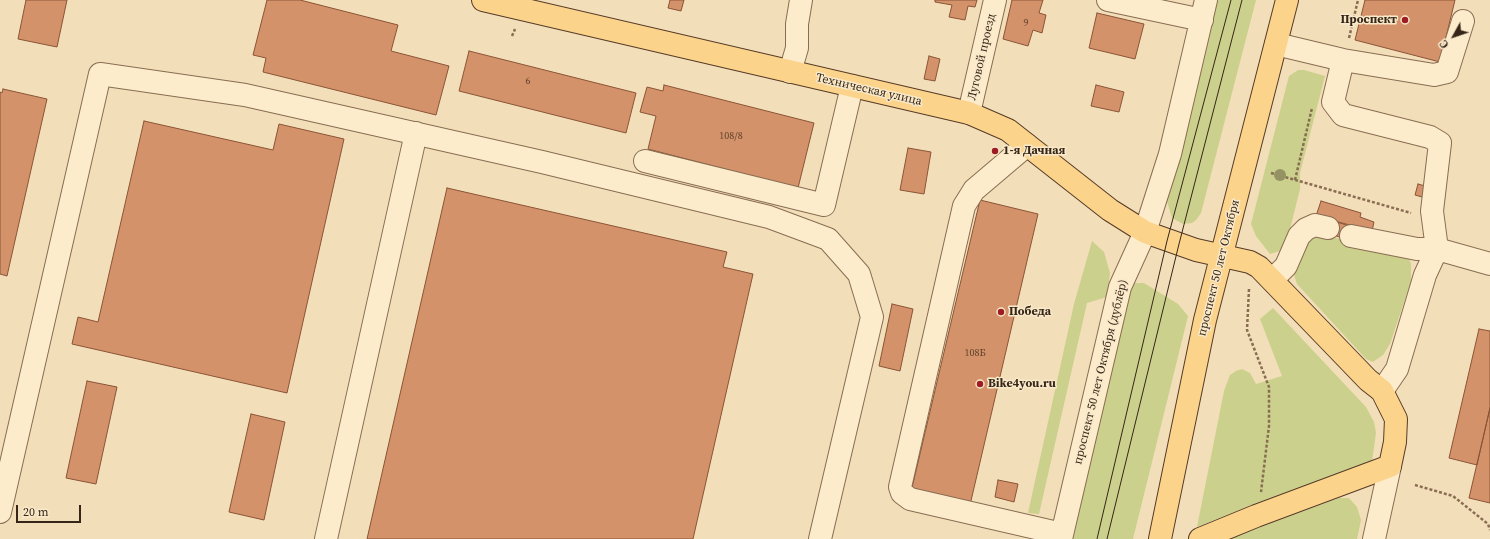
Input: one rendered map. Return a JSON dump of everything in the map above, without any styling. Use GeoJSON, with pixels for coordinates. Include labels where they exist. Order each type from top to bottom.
{"type":"FeatureCollection","features":[{"type":"Feature","properties":{"kind":"main road","name":"Техническая улица"},"geometry":{"type":"LineString","coordinates":[[483,0],[531,5],[790,72],[969,113],[1008,130],[1110,210],[1145,232],[1167,241],[1250,262],[1260,267],[1368,380],[1382,392]]}},
{"type":"Feature","properties":{"kind":"main road","name":"проспект 50 лет Октября"},"geometry":{"type":"LineString","coordinates":[[1160,539],[1205,320],[1287,0]]}},
{"type":"Feature","properties":{"kind":"main road"},"geometry":{"type":"LineString","coordinates":[[1200,539],[1256,516],[1390,466],[1395,442],[1396,419],[1382,392]]}},
{"type":"Feature","properties":{"kind":"street"},"geometry":{"type":"LineString","coordinates":[[790,72],[797,48],[797,24],[801,0]]}},
{"type":"Feature","properties":{"kind":"street","name":"Луговой проезд"},"geometry":{"type":"LineString","coordinates":[[969,113],[995,0]]}},
{"type":"Feature","properties":{"kind":"street"},"geometry":{"type":"LineString","coordinates":[[1108,0],[1204,10]]}},
{"type":"Feature","properties":{"kind":"street","name":"проспект 50 лет Октября (дублёр)"},"geometry":{"type":"LineString","coordinates":[[1061,537],[1120,287],[1145,232],[1170,154],[1204,10]]}},
{"type":"Feature","properties":{"kind":"street"},"geometry":{"type":"LineString","coordinates":[[1276,44],[1343,60],[1434,76],[1447,72],[1463,21]]}},
{"type":"Feature","properties":{"kind":"street"},"geometry":{"type":"LineString","coordinates":[[1343,60],[1333,102],[1343,115],[1430,137],[1440,143],[1433,219],[1437,249],[1425,275],[1397,369],[1382,392]]}},
{"type":"Feature","properties":{"kind":"street"},"geometry":{"type":"LineString","coordinates":[[0,512],[100,74],[245,95],[416,133],[769,217],[828,239],[859,274],[872,318],[820,539]]}},
{"type":"Feature","properties":{"kind":"street"},"geometry":{"type":"LineString","coordinates":[[645,161],[824,205],[852,86]]}},
{"type":"Feature","properties":{"kind":"street"},"geometry":{"type":"LineString","coordinates":[[326,539],[416,133]]}},
{"type":"Feature","properties":{"kind":"street"},"geometry":{"type":"LineString","coordinates":[[1027,145],[974,190],[964,206],[900,487],[902,494],[910,498],[1061,537]]}},
{"type":"Feature","properties":{"kind":"street"},"geometry":{"type":"LineString","coordinates":[[1273,279],[1286,266],[1299,236],[1306,229],[1315,225],[1328,228]]}},
{"type":"Feature","properties":{"kind":"street"},"geometry":{"type":"LineString","coordinates":[[1351,236],[1417,249],[1437,249],[1490,264]]}},
{"type":"Feature","properties":{"kind":"street"},"geometry":{"type":"LineString","coordinates":[[1374,539],[1390,466]]}},
{"type":"Feature","properties":{"kind":"path"},"geometry":{"type":"LineString","coordinates":[[1343,60],[1358,0]]}},
{"type":"Feature","properties":{"kind":"path"},"geometry":{"type":"LineString","coordinates":[[1295,180],[1313,104]]}},
{"type":"Feature","properties":{"kind":"path"},"geometry":{"type":"LineString","coordinates":[[1271,173],[1433,219]]}},
{"type":"Feature","properties":{"kind":"path"},"geometry":{"type":"LineString","coordinates":[[1249,287],[1247,330],[1269,387],[1269,426],[1260,495]]}},
{"type":"Feature","properties":{"kind":"path"},"geometry":{"type":"LineString","coordinates":[[1415,485],[1453,496],[1488,524],[1490,530]]}},
{"type":"Feature","properties":{"kind":"green space"},"geometry":{"type":"Polygon","coordinates":[[[1215,0],[1256,0],[1201,213],[1192,223],[1183,224],[1172,218],[1167,201],[1215,0]]]}},
{"type":"Feature","properties":{"kind":"green space"},"geometry":{"type":"Polygon","coordinates":[[[1298,70],[1304,70],[1325,76],[1300,173],[1300,189],[1286,245],[1280,251],[1270,254],[1256,236],[1251,224],[1289,76],[1298,70]]]}},
{"type":"Feature","properties":{"kind":"green space"},"geometry":{"type":"Polygon","coordinates":[[[1326,235],[1409,258],[1411,264],[1411,281],[1390,344],[1383,355],[1373,362],[1366,359],[1297,284],[1294,275],[1304,243],[1310,237],[1326,235]]]}},
{"type":"Feature","properties":{"kind":"green space"},"geometry":{"type":"Polygon","coordinates":[[[1092,241],[1104,252],[1110,273],[1107,297],[1087,303],[1039,514],[1028,513],[1074,304],[1092,241]]]}},
{"type":"Feature","properties":{"kind":"green space"},"geometry":{"type":"Polygon","coordinates":[[[1134,283],[1144,283],[1178,304],[1188,316],[1133,539],[1073,539],[1129,291],[1134,283]]]}},
{"type":"Feature","properties":{"kind":"green space"},"geometry":{"type":"Polygon","coordinates":[[[1273,308],[1366,407],[1374,422],[1376,433],[1372,461],[1259,502],[1197,527],[1224,391],[1230,375],[1242,369],[1250,373],[1256,384],[1282,376],[1260,319],[1273,308]]]}},
{"type":"Feature","properties":{"kind":"green space"},"geometry":{"type":"Polygon","coordinates":[[[1339,498],[1349,498],[1357,507],[1361,520],[1357,539],[1227,539],[1339,498]]]}},
{"type":"Feature","properties":{"kind":"building"},"geometry":{"type":"Polygon","coordinates":[[[26,0],[67,0],[57,47],[18,39],[26,0]]]}},
{"type":"Feature","properties":{"kind":"building"},"geometry":{"type":"Polygon","coordinates":[[[267,0],[300,0],[398,25],[391,51],[449,66],[436,115],[263,72],[266,58],[253,55],[267,0]]]}},
{"type":"Feature","properties":{"kind":"building"},"geometry":{"type":"Polygon","coordinates":[[[670,0],[684,0],[681,11],[668,8],[670,0]]]}},
{"type":"Feature","properties":{"kind":"building"},"geometry":{"type":"Polygon","coordinates":[[[935,0],[977,0],[975,7],[968,6],[965,20],[949,17],[952,5],[935,2],[935,0]]]}},
{"type":"Feature","properties":{"kind":"building"},"geometry":{"type":"Polygon","coordinates":[[[1012,0],[1043,0],[1039,13],[1046,15],[1042,33],[1033,30],[1028,46],[1003,39],[1012,0]]]}},
{"type":"Feature","properties":{"kind":"building","name":"Проспект"},"geometry":{"type":"Polygon","coordinates":[[[1365,0],[1455,0],[1440,62],[1355,40],[1365,0]]]}},
{"type":"Feature","properties":{"kind":"building"},"geometry":{"type":"Polygon","coordinates":[[[1097,13],[1144,24],[1135,59],[1089,48],[1097,13]]]}},
{"type":"Feature","properties":{"kind":"building"},"geometry":{"type":"Polygon","coordinates":[[[469,51],[636,93],[626,133],[459,91],[469,51]]]}},
{"type":"Feature","properties":{"kind":"building"},"geometry":{"type":"Polygon","coordinates":[[[929,56],[940,59],[935,81],[924,79],[929,56]]]}},
{"type":"Feature","properties":{"kind":"building"},"geometry":{"type":"Polygon","coordinates":[[[664,85],[814,123],[798,188],[648,149],[656,116],[640,112],[647,87],[663,91],[664,85]]]}},
{"type":"Feature","properties":{"kind":"building"},"geometry":{"type":"Polygon","coordinates":[[[1096,85],[1124,92],[1119,112],[1091,106],[1096,85]]]}},
{"type":"Feature","properties":{"kind":"building"},"geometry":{"type":"Polygon","coordinates":[[[3,89],[47,99],[7,276],[0,274],[0,92],[2,93],[3,89]]]}},
{"type":"Feature","properties":{"kind":"building"},"geometry":{"type":"Polygon","coordinates":[[[144,121],[273,150],[279,124],[344,139],[287,393],[72,344],[78,317],[98,322],[144,121]]]}},
{"type":"Feature","properties":{"kind":"building"},"geometry":{"type":"Polygon","coordinates":[[[908,148],[931,152],[924,194],[900,190],[908,148]]]}},
{"type":"Feature","properties":{"kind":"building"},"geometry":{"type":"Polygon","coordinates":[[[1418,184],[1432,188],[1429,199],[1415,195],[1418,184]]]}},
{"type":"Feature","properties":{"kind":"building"},"geometry":{"type":"Polygon","coordinates":[[[447,188],[727,252],[723,267],[753,274],[693,539],[367,539],[447,188]]]}},
{"type":"Feature","properties":{"kind":"building"},"geometry":{"type":"Polygon","coordinates":[[[980,200],[1038,214],[970,505],[911,492],[980,200]]]}},
{"type":"Feature","properties":{"kind":"building"},"geometry":{"type":"Polygon","coordinates":[[[1321,201],[1361,213],[1360,217],[1374,222],[1372,231],[1316,216],[1321,201]]]}},
{"type":"Feature","properties":{"kind":"building"},"geometry":{"type":"Polygon","coordinates":[[[1330,220],[1353,227],[1350,240],[1326,233],[1330,220]]]}},
{"type":"Feature","properties":{"kind":"building"},"geometry":{"type":"Polygon","coordinates":[[[892,304],[913,309],[900,371],[879,366],[892,304]]]}},
{"type":"Feature","properties":{"kind":"building"},"geometry":{"type":"Polygon","coordinates":[[[1479,329],[1490,331],[1490,408],[1477,465],[1449,458],[1479,329]]]}},
{"type":"Feature","properties":{"kind":"building"},"geometry":{"type":"Polygon","coordinates":[[[87,381],[117,387],[96,484],[66,478],[87,381]]]}},
{"type":"Feature","properties":{"kind":"building"},"geometry":{"type":"Polygon","coordinates":[[[1490,408],[1490,503],[1469,498],[1490,408]]]}},
{"type":"Feature","properties":{"kind":"building"},"geometry":{"type":"Polygon","coordinates":[[[251,414],[285,422],[264,520],[229,512],[251,414]]]}},
{"type":"Feature","properties":{"kind":"building"},"geometry":{"type":"Polygon","coordinates":[[[998,480],[1018,484],[1014,502],[995,497],[998,480]]]}},
{"type":"Feature","properties":{"kind":"tram line"},"geometry":{"type":"LineString","coordinates":[[1097,539],[1167,241],[1231,0]]}},
{"type":"Feature","properties":{"kind":"tram line"},"geometry":{"type":"LineString","coordinates":[[1107,539],[1179,244],[1242,0]]}},
{"type":"Feature","properties":{"kind":"place","name":"Проспект"},"geometry":{"type":"Point","coordinates":[1405,20]}},
{"type":"Feature","properties":{"kind":"place","name":"1-я Дачная"},"geometry":{"type":"Point","coordinates":[995,151]}},
{"type":"Feature","properties":{"kind":"place","name":"Победа"},"geometry":{"type":"Point","coordinates":[1001,312]}},
{"type":"Feature","properties":{"kind":"place","name":"Bike4you.ru"},"geometry":{"type":"Point","coordinates":[980,384]}}]}
